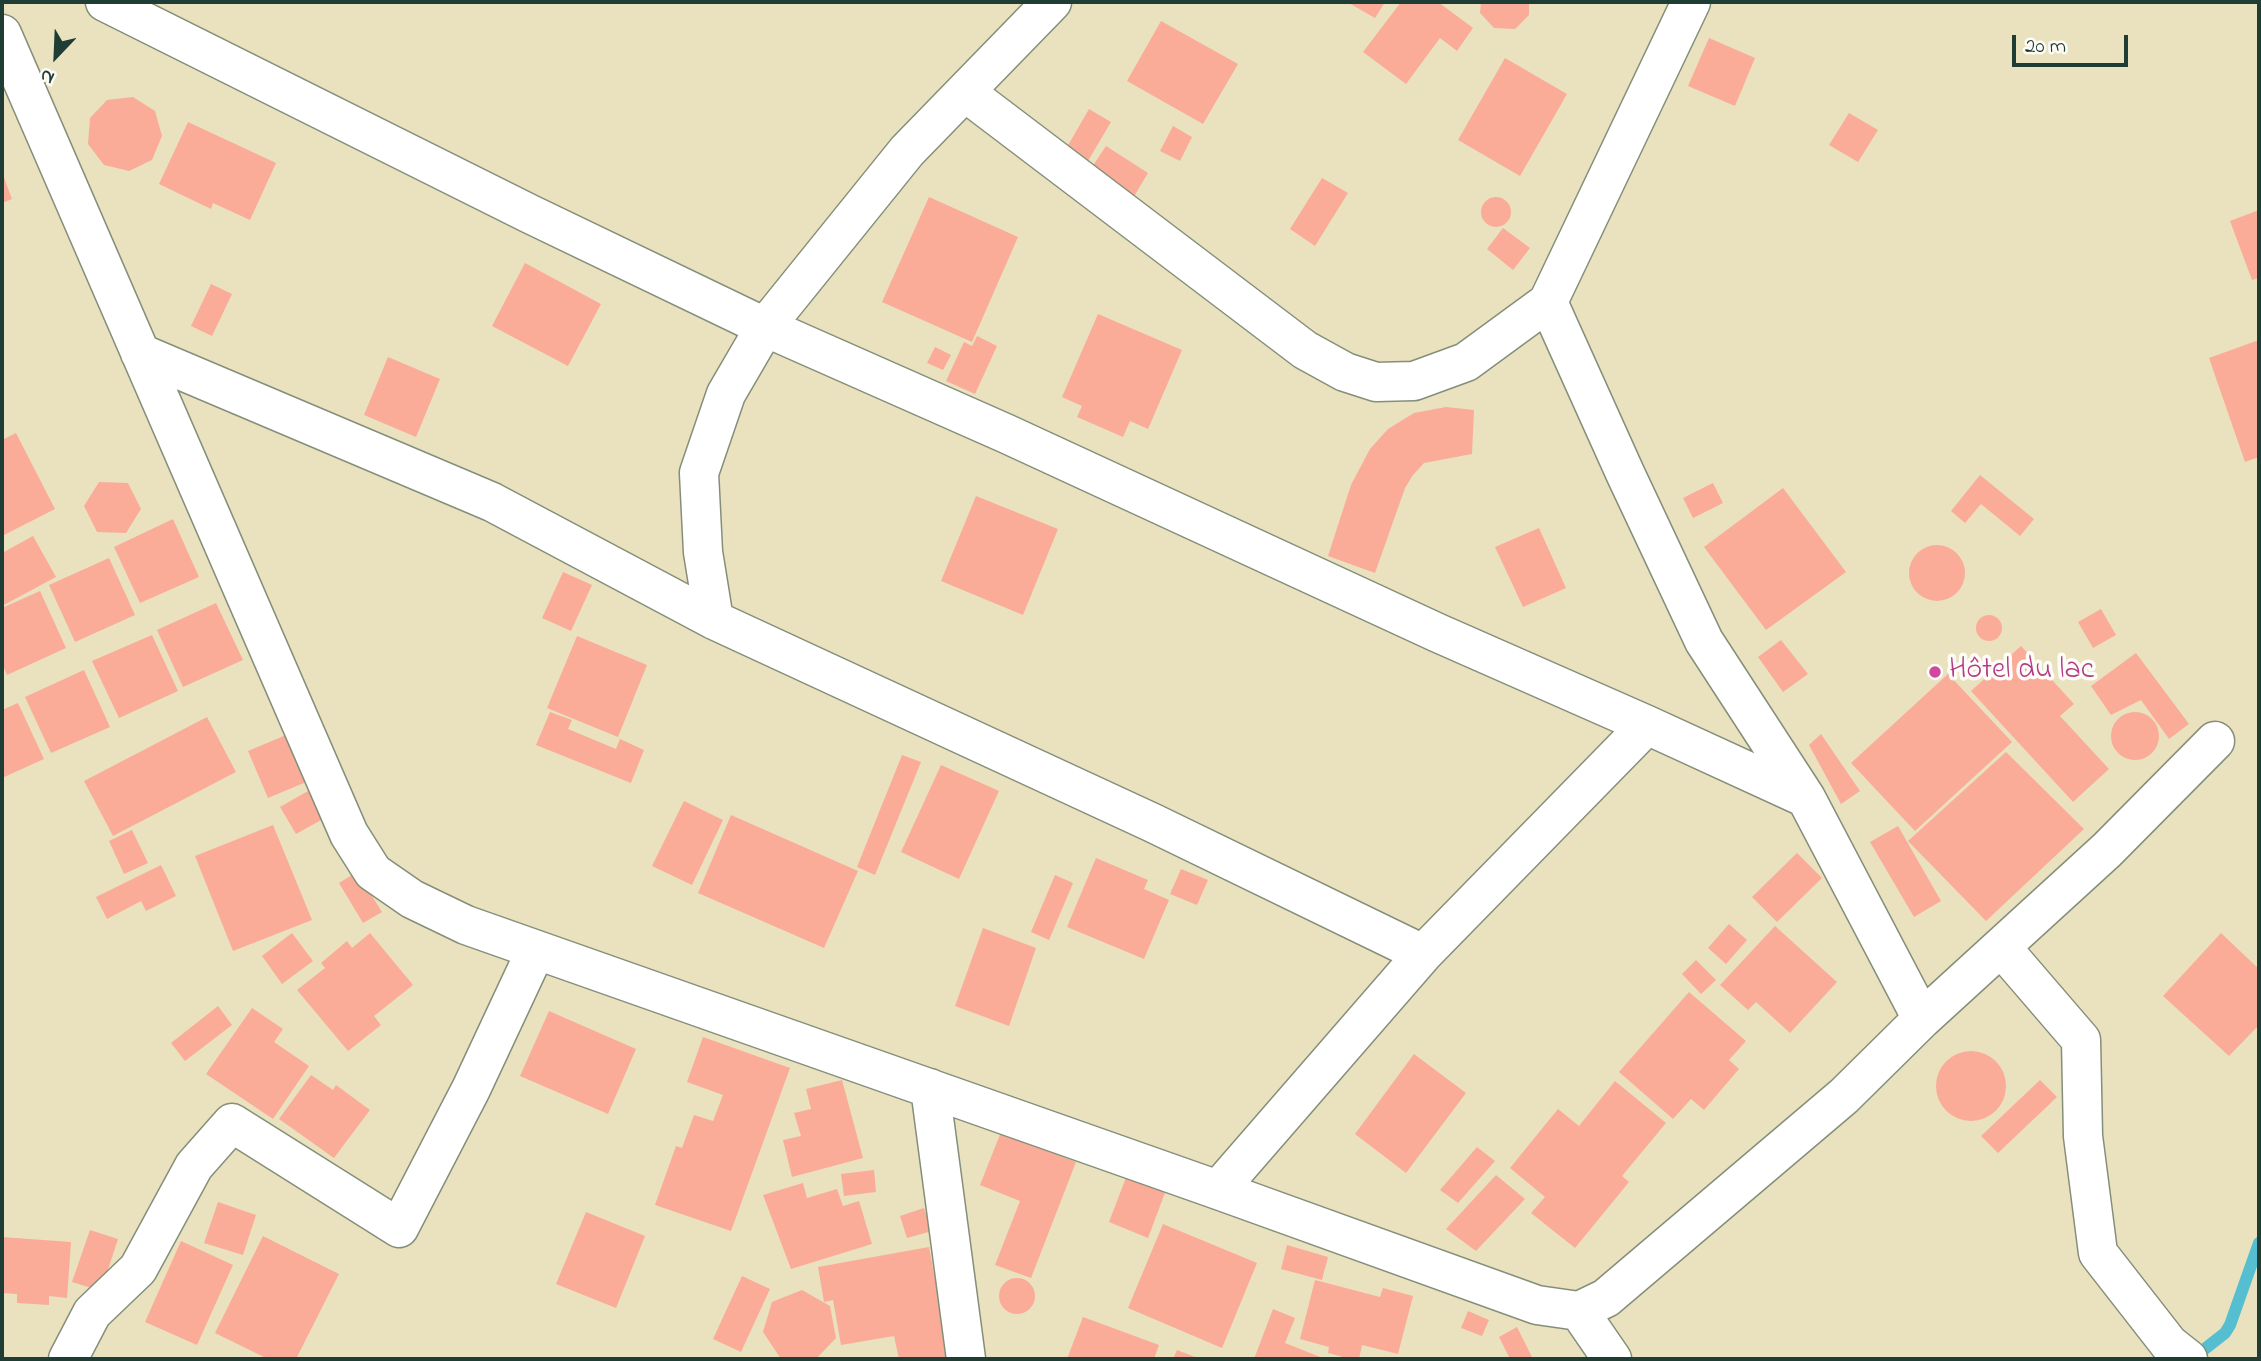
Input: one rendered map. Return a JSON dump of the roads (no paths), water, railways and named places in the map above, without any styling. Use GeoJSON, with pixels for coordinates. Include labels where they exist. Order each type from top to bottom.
{"type":"FeatureCollection","features":[{"type":"Feature","properties":{"kind":"street"},"geometry":{"type":"LineString","coordinates":[[105,2],[530,214],[765,327],[1007,435],[1438,634],[1806,798]]}},
{"type":"Feature","properties":{"kind":"street"},"geometry":{"type":"LineString","coordinates":[[713,620],[703,552],[699,473],[726,394],[765,327],[907,151],[1052,2]]}},
{"type":"Feature","properties":{"kind":"street"},"geometry":{"type":"LineString","coordinates":[[965,92],[1305,350],[1345,372],[1376,382],[1414,381],[1466,362],[1548,302],[1691,2]]}},
{"type":"Feature","properties":{"kind":"street"},"geometry":{"type":"LineString","coordinates":[[2,34],[349,834],[373,872],[412,898],[466,925],[1219,1189],[1537,1305],[1579,1311],[1606,1298],[1844,1096],[1922,1019],[2107,850],[2214,741]]}},
{"type":"Feature","properties":{"kind":"street"},"geometry":{"type":"LineString","coordinates":[[1548,302],[1704,641],[1806,798],[1922,1019]]}},
{"type":"Feature","properties":{"kind":"street"},"geometry":{"type":"LineString","coordinates":[[140,353],[492,502],[713,620],[1153,823],[1423,954]]}},
{"type":"Feature","properties":{"kind":"street"},"geometry":{"type":"LineString","coordinates":[[1219,1189],[1423,954],[1647,725]]}},
{"type":"Feature","properties":{"kind":"street"},"geometry":{"type":"LineString","coordinates":[[2001,947],[2081,1040],[2083,1136],[2098,1253],[2178,1352]]}},
{"type":"Feature","properties":{"kind":"street"},"geometry":{"type":"LineString","coordinates":[[68,1359],[92,1313],[138,1269],[194,1166],[232,1123],[399,1228],[471,1089],[536,950]]}},
{"type":"Feature","properties":{"kind":"street"},"geometry":{"type":"LineString","coordinates":[[930,1088],[966,1359]]}},
{"type":"Feature","properties":{"kind":"street"},"geometry":{"type":"LineString","coordinates":[[1579,1311],[1612,1359]]}},
{"type":"Feature","properties":{"kind":"waterway"},"geometry":{"type":"LineString","coordinates":[[2192,1359],[2225,1333],[2230,1325],[2259,1243]]}},
{"type":"Feature","properties":{"kind":"place","name":"Hôtel du lac"},"geometry":{"type":"Point","coordinates":[1935,672]}}]}
